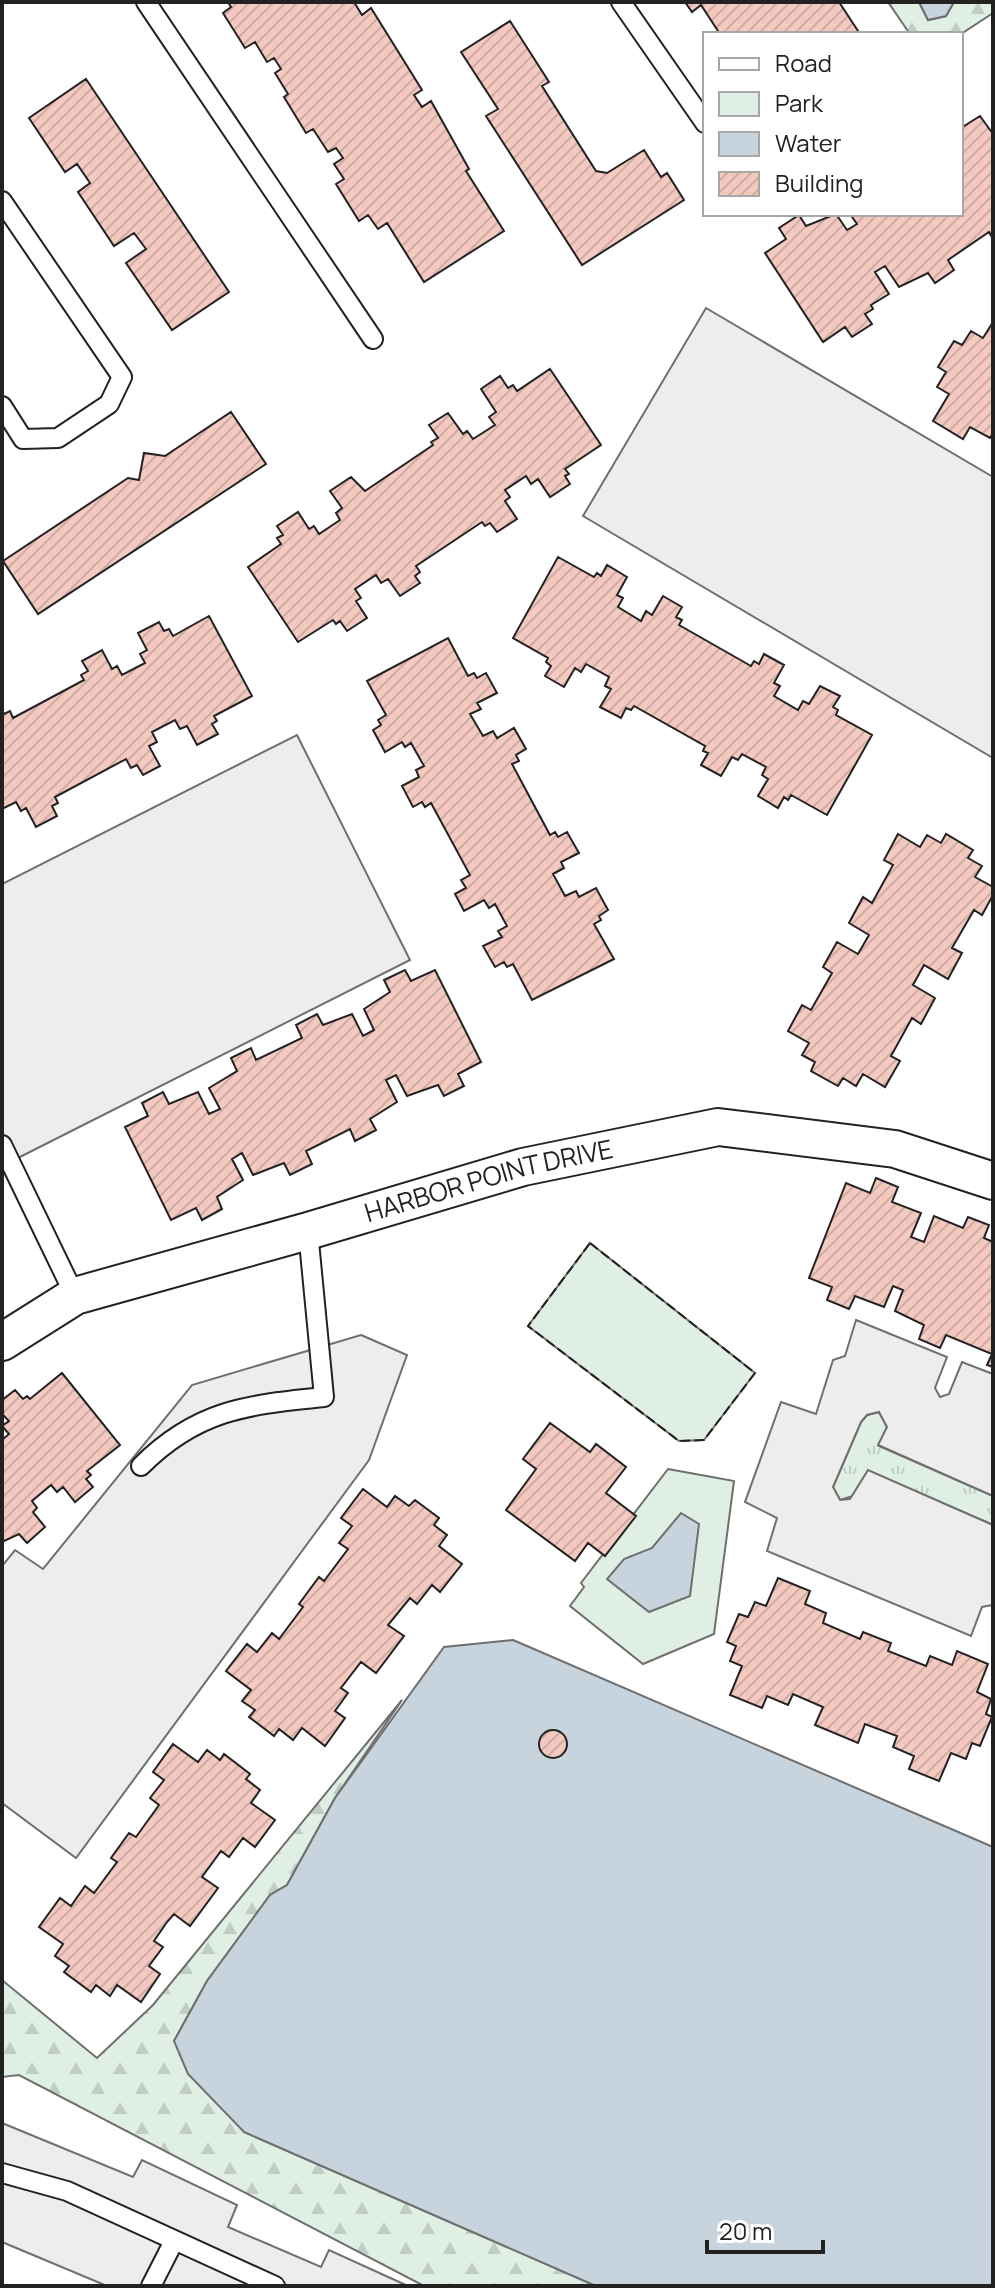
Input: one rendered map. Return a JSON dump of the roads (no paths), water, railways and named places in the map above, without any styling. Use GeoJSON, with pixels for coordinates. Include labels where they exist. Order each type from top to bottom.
{"type":"FeatureCollection","features":[{"type":"Feature","properties":{"kind":"street","name":"HARBOR POINT DRIVE"},"geometry":{"type":"LineString","coordinates":[[2,1342],[75,1296],[523,1167],[718,1127],[895,1149],[993,1181]]}},
{"type":"Feature","properties":{"kind":"lane"},"geometry":{"type":"LineString","coordinates":[[146,2],[373,339]]}},
{"type":"Feature","properties":{"kind":"lane"},"geometry":{"type":"LineString","coordinates":[[621,2],[703,120]]}},
{"type":"Feature","properties":{"kind":"lane"},"geometry":{"type":"LineString","coordinates":[[2,201],[122,377],[109,404],[58,438],[23,439],[2,406]]}},
{"type":"Feature","properties":{"kind":"lane"},"geometry":{"type":"LineString","coordinates":[[2,1145],[75,1296]]}},
{"type":"Feature","properties":{"kind":"lane"},"geometry":{"type":"LineString","coordinates":[[141,1466],[168,1439],[224,1412],[324,1397],[308,1231]]}},
{"type":"Feature","properties":{"kind":"lane"},"geometry":{"type":"LineString","coordinates":[[2,2173],[67,2191],[275,2286]]}},
{"type":"Feature","properties":{"kind":"lane"},"geometry":{"type":"LineString","coordinates":[[151,2286],[174,2241]]}},
{"type":"Feature","properties":{"kind":"water"},"geometry":{"type":"Polygon","coordinates":[[[919,2],[954,2],[946,16],[928,20],[919,2]]]}},
{"type":"Feature","properties":{"kind":"water"},"geometry":{"type":"Polygon","coordinates":[[[681,1513],[699,1524],[690,1596],[649,1612],[607,1579],[624,1559],[652,1548],[681,1513]]]}},
{"type":"Feature","properties":{"kind":"water"},"geometry":{"type":"Polygon","coordinates":[[[513,1640],[993,1847],[993,2286],[596,2286],[244,2132],[188,2074],[174,2041],[207,1981],[270,1895],[287,1885],[335,1798],[444,1647],[513,1640]]]}}]}
